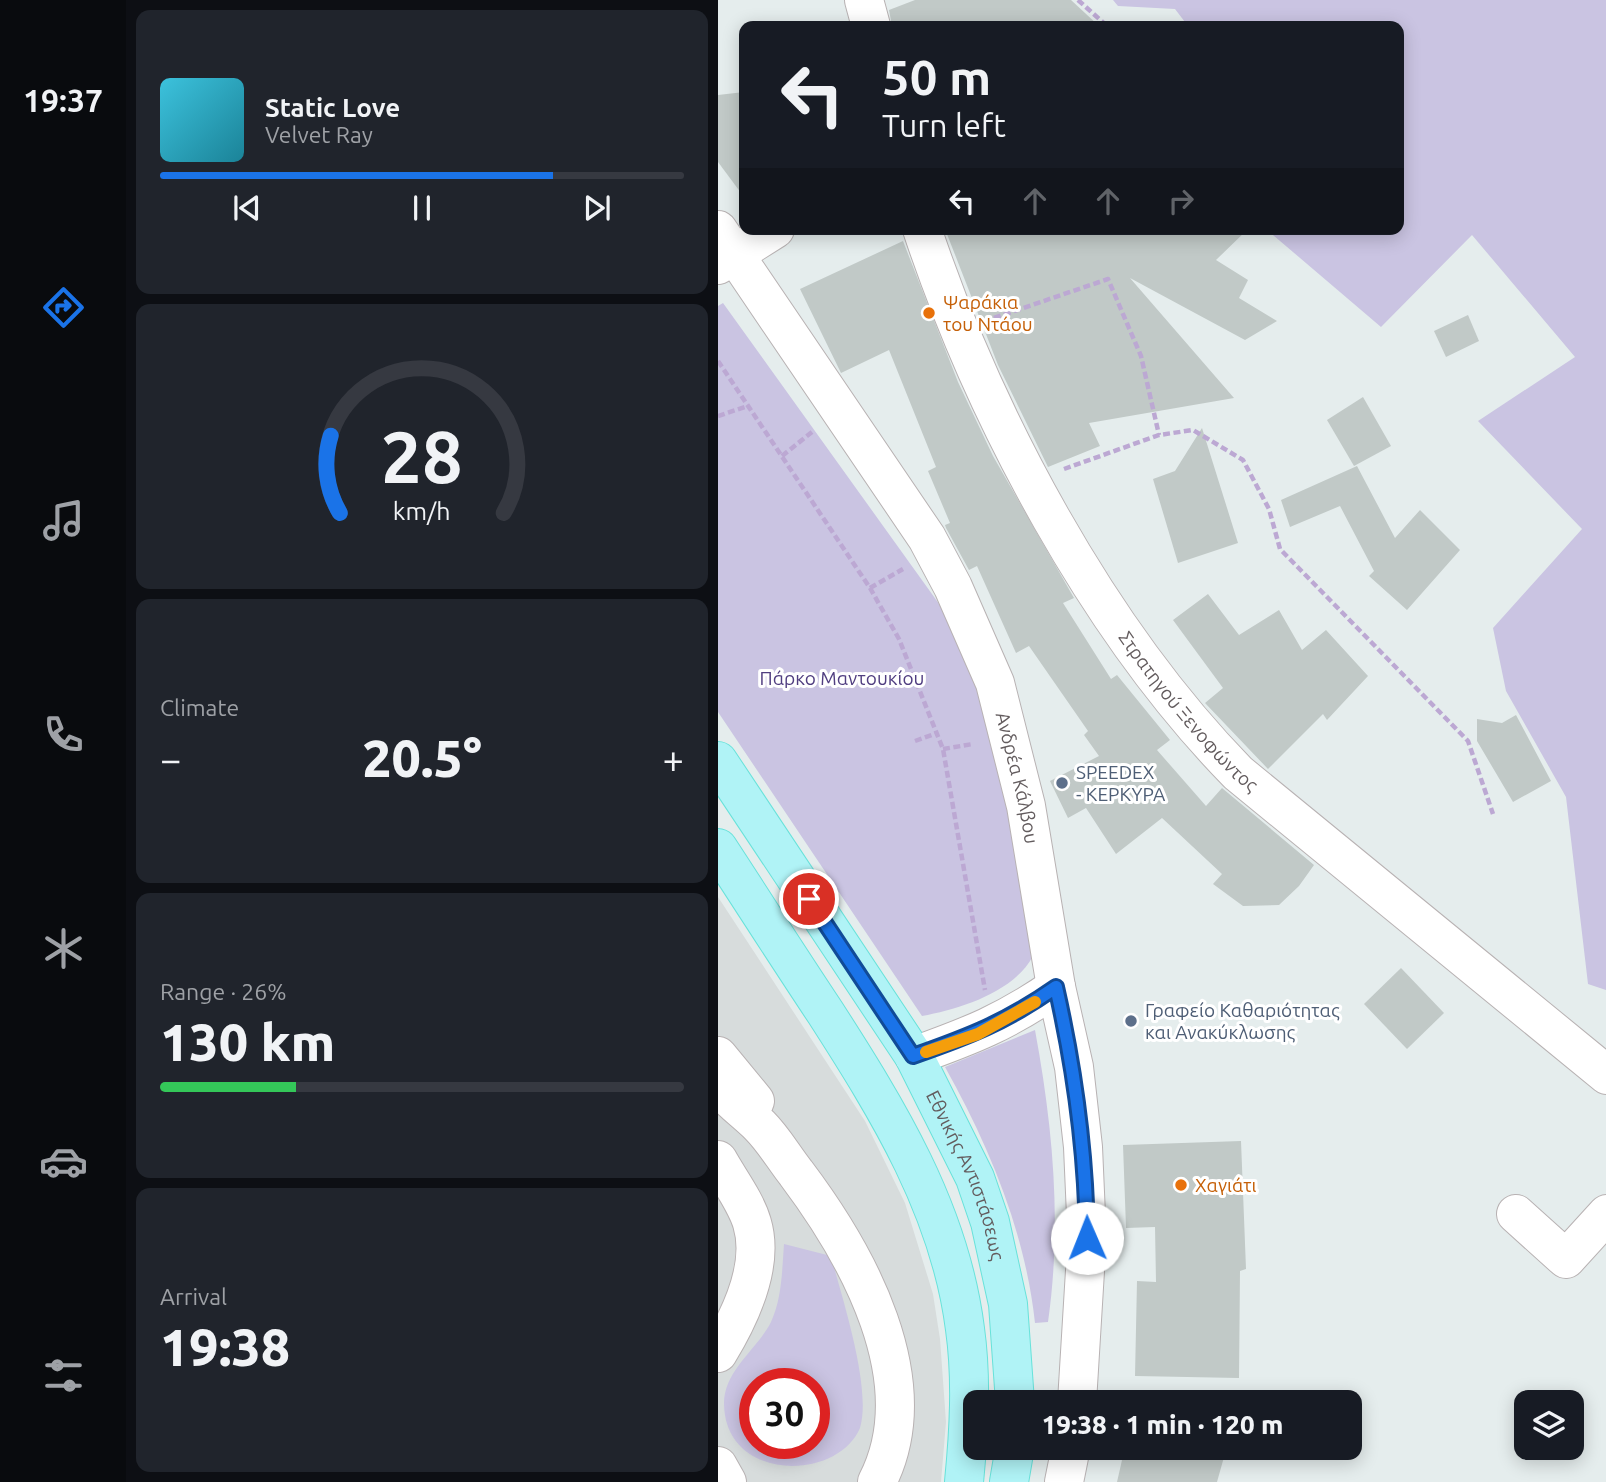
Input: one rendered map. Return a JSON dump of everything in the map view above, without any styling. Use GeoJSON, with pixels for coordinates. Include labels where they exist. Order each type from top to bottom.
{"type":"FeatureCollection","features":[{"type":"Feature","properties":{"kind":"main road","name":"Εθνικής Αντιστάσεως"},"geometry":{"type":"LineString","coordinates":[[718,761],[913,1056],[975,1178],[990,1222],[1008,1304],[1014,1390]]}},
{"type":"Feature","properties":{"kind":"main road"},"geometry":{"type":"LineString","coordinates":[[718,848],[870,1083],[902,1136],[926,1189],[945,1241],[966,1329],[969,1412],[964,1482]]}},
{"type":"Feature","properties":{"kind":"main road"},"geometry":{"type":"LineString","coordinates":[[1009,1482],[1013,1460]]}},
{"type":"Feature","properties":{"kind":"street"},"geometry":{"type":"LineString","coordinates":[[864,0],[870,21]]}},
{"type":"Feature","properties":{"kind":"street"},"geometry":{"type":"LineString","coordinates":[[724,250],[760,235]]}},
{"type":"Feature","properties":{"kind":"street","name":"Στρατηγού Ξενοφώντος"},"geometry":{"type":"LineString","coordinates":[[924,235],[961,330],[1030,481],[1118,622],[1156,676],[1213,747],[1295,820],[1606,1075]]}},
{"type":"Feature","properties":{"kind":"street","name":"Ανδρέα Κάλβου"},"geometry":{"type":"LineString","coordinates":[[724,250],[927,538],[978,640],[995,683],[1026,806],[1056,987],[1074,1067],[1087,1209],[1078,1390]]}},
{"type":"Feature","properties":{"kind":"street"},"geometry":{"type":"LineString","coordinates":[[913,1056],[978,1034],[1021,1011],[1056,987]]}},
{"type":"Feature","properties":{"kind":"street"},"geometry":{"type":"LineString","coordinates":[[718,1056],[753,1098],[760,1114],[761,1127]]}},
{"type":"Feature","properties":{"kind":"street"},"geometry":{"type":"LineString","coordinates":[[718,1086],[738,1109],[761,1127],[819,1206],[856,1265],[871,1299],[886,1349],[895,1403],[895,1431],[886,1474]]}},
{"type":"Feature","properties":{"kind":"street"},"geometry":{"type":"LineString","coordinates":[[718,1160],[752,1223],[755,1253],[748,1290],[734,1327],[718,1353]]}},
{"type":"Feature","properties":{"kind":"street"},"geometry":{"type":"LineString","coordinates":[[1517,1214],[1566,1259],[1606,1214]]}},
{"type":"Feature","properties":{"kind":"street"},"geometry":{"type":"LineString","coordinates":[[1064,1482],[1068,1460]]}},
{"type":"Feature","properties":{"kind":"street"},"geometry":{"type":"LineString","coordinates":[[718,1466],[727,1482]]}},
{"type":"Feature","properties":{"kind":"path"},"geometry":{"type":"LineString","coordinates":[[1078,0],[1101,21]]}},
{"type":"Feature","properties":{"kind":"path"},"geometry":{"type":"LineString","coordinates":[[961,330],[1108,279],[1141,356],[1159,435]]}},
{"type":"Feature","properties":{"kind":"path"},"geometry":{"type":"LineString","coordinates":[[718,361],[870,588],[899,639],[943,748],[985,991]]}},
{"type":"Feature","properties":{"kind":"path"},"geometry":{"type":"LineString","coordinates":[[718,416],[748,406]]}},
{"type":"Feature","properties":{"kind":"path"},"geometry":{"type":"LineString","coordinates":[[1030,481],[1159,435],[1193,430],[1243,460],[1269,509],[1280,549],[1468,741],[1493,814]]}},
{"type":"Feature","properties":{"kind":"path"},"geometry":{"type":"LineString","coordinates":[[782,456],[813,431]]}},
{"type":"Feature","properties":{"kind":"path"},"geometry":{"type":"LineString","coordinates":[[870,588],[906,566]]}},
{"type":"Feature","properties":{"kind":"path"},"geometry":{"type":"LineString","coordinates":[[915,741],[937,733]]}},
{"type":"Feature","properties":{"kind":"path"},"geometry":{"type":"LineString","coordinates":[[943,748],[985,742]]}},
{"type":"Feature","properties":{"kind":"shaded area"},"geometry":{"type":"Polygon","coordinates":[[[718,897],[865,1121],[905,1203],[933,1294],[940,1339],[946,1422],[941,1482],[718,1482],[718,897]]]}},
{"type":"Feature","properties":{"kind":"green space"},"geometry":{"type":"Polygon","coordinates":[[[1113,0],[1606,0],[1606,990],[1588,984],[1566,797],[1506,691],[1493,628],[1582,529],[1478,421],[1575,357],[1472,235],[1381,327],[1273,235],[1404,235],[1404,21],[1184,21],[1175,9],[1118,6],[1113,0]]]}},
{"type":"Feature","properties":{"kind":"green space","name":"Πάρκο Μαντουκίου"},"geometry":{"type":"Polygon","coordinates":[[[723,303],[942,608],[963,648],[979,690],[1004,777],[1033,956],[1013,980],[1000,989],[953,1009],[922,1016],[718,712],[718,306],[723,303]]]}},
{"type":"Feature","properties":{"kind":"green space"},"geometry":{"type":"Polygon","coordinates":[[[1035,1030],[1051,1139],[1055,1212],[1048,1322],[1035,1323],[1023,1255],[1003,1190],[976,1127],[945,1067],[1035,1030]]]}},
{"type":"Feature","properties":{"kind":"green space"},"geometry":{"type":"Polygon","coordinates":[[[784,1244],[831,1256],[859,1367],[863,1411],[860,1428],[848,1446],[830,1457],[830,1368],[739,1368],[739,1444],[729,1430],[724,1404],[725,1392],[735,1370],[771,1322],[781,1284],[784,1244]]]}},
{"type":"Feature","properties":{"kind":"green space"},"geometry":{"type":"Polygon","coordinates":[[[826,1459],[807,1465],[784,1466],[761,1460],[826,1459]]]}},
{"type":"Feature","properties":{"kind":"building"},"geometry":{"type":"Polygon","coordinates":[[[915,0],[1071,0],[1094,21],[891,21],[889,10],[915,0]]]}},
{"type":"Feature","properties":{"kind":"building"},"geometry":{"type":"Polygon","coordinates":[[[739,93],[739,190],[718,162],[718,95],[739,93]]]}},
{"type":"Feature","properties":{"kind":"building"},"geometry":{"type":"Polygon","coordinates":[[[947,235],[1242,235],[1216,260],[1248,280],[1239,298],[1277,321],[1245,340],[1130,278],[1234,398],[1089,423],[1100,446],[1048,467],[998,365],[947,235]]]}},
{"type":"Feature","properties":{"kind":"building"},"geometry":{"type":"Polygon","coordinates":[[[903,241],[958,382],[993,456],[1074,598],[1063,603],[1111,679],[1117,675],[1170,740],[1157,750],[1206,806],[1222,788],[1314,865],[1299,886],[1279,905],[1243,906],[1213,884],[1222,874],[1162,818],[1116,854],[1086,808],[1068,818],[1050,781],[1099,756],[1084,735],[1088,731],[1029,646],[1016,653],[977,566],[969,570],[946,528],[945,525],[950,523],[928,471],[936,467],[889,350],[841,373],[800,289],[903,241]]]}},
{"type":"Feature","properties":{"kind":"building"},"geometry":{"type":"Polygon","coordinates":[[[1468,315],[1479,341],[1446,357],[1434,331],[1468,315]]]}},
{"type":"Feature","properties":{"kind":"building"},"geometry":{"type":"Polygon","coordinates":[[[1363,397],[1391,446],[1354,466],[1327,420],[1363,397]]]}},
{"type":"Feature","properties":{"kind":"building"},"geometry":{"type":"Polygon","coordinates":[[[1202,428],[1238,543],[1178,563],[1153,479],[1175,471],[1202,428]]]}},
{"type":"Feature","properties":{"kind":"building"},"geometry":{"type":"Polygon","coordinates":[[[1357,466],[1395,538],[1420,510],[1460,550],[1407,610],[1369,576],[1374,571],[1340,506],[1290,527],[1281,500],[1357,466]]]}},
{"type":"Feature","properties":{"kind":"building"},"geometry":{"type":"Polygon","coordinates":[[[1208,594],[1239,635],[1279,610],[1302,650],[1326,630],[1368,676],[1327,720],[1323,714],[1268,769],[1205,703],[1223,688],[1173,620],[1208,594]]]}},
{"type":"Feature","properties":{"kind":"building"},"geometry":{"type":"Polygon","coordinates":[[[1516,715],[1551,781],[1513,802],[1477,741],[1477,719],[1502,723],[1516,715]]]}},
{"type":"Feature","properties":{"kind":"building"},"geometry":{"type":"Polygon","coordinates":[[[1401,968],[1444,1013],[1407,1049],[1364,1004],[1401,968]]]}},
{"type":"Feature","properties":{"kind":"building"},"geometry":{"type":"Polygon","coordinates":[[[1241,1141],[1246,1269],[1240,1271],[1239,1378],[1135,1376],[1137,1281],[1156,1282],[1155,1227],[1126,1228],[1123,1145],[1241,1141]]]}},
{"type":"Feature","properties":{"kind":"building"},"geometry":{"type":"Polygon","coordinates":[[[1122,1460],[1223,1460],[1217,1482],[1117,1482],[1122,1460]]]}},
{"type":"Feature","properties":{"kind":"slow traffic"},"geometry":{"type":"LineString","coordinates":[[926,1052],[978,1034],[1035,1002]]}},
{"type":"Feature","properties":{"kind":"place","name":"Ψαράκια του Ντάου"},"geometry":{"type":"Point","coordinates":[929,313]}},
{"type":"Feature","properties":{"kind":"place","name":"SPEEDEX - ΚΕΡΚΥΡΑ"},"geometry":{"type":"Point","coordinates":[1062,783]}},
{"type":"Feature","properties":{"kind":"place","name":"Γραφείο Καθαριότητας και Ανακύκλωσης"},"geometry":{"type":"Point","coordinates":[1131,1021]}},
{"type":"Feature","properties":{"kind":"place","name":"Χαγιάτι"},"geometry":{"type":"Point","coordinates":[1181,1185]}},
{"type":"Feature","properties":{"kind":"route"},"geometry":{"type":"LineString","coordinates":[[809,899],[913,1056],[978,1034],[1021,1011],[1056,987],[1074,1067],[1083,1147],[1087,1238]]}}]}
